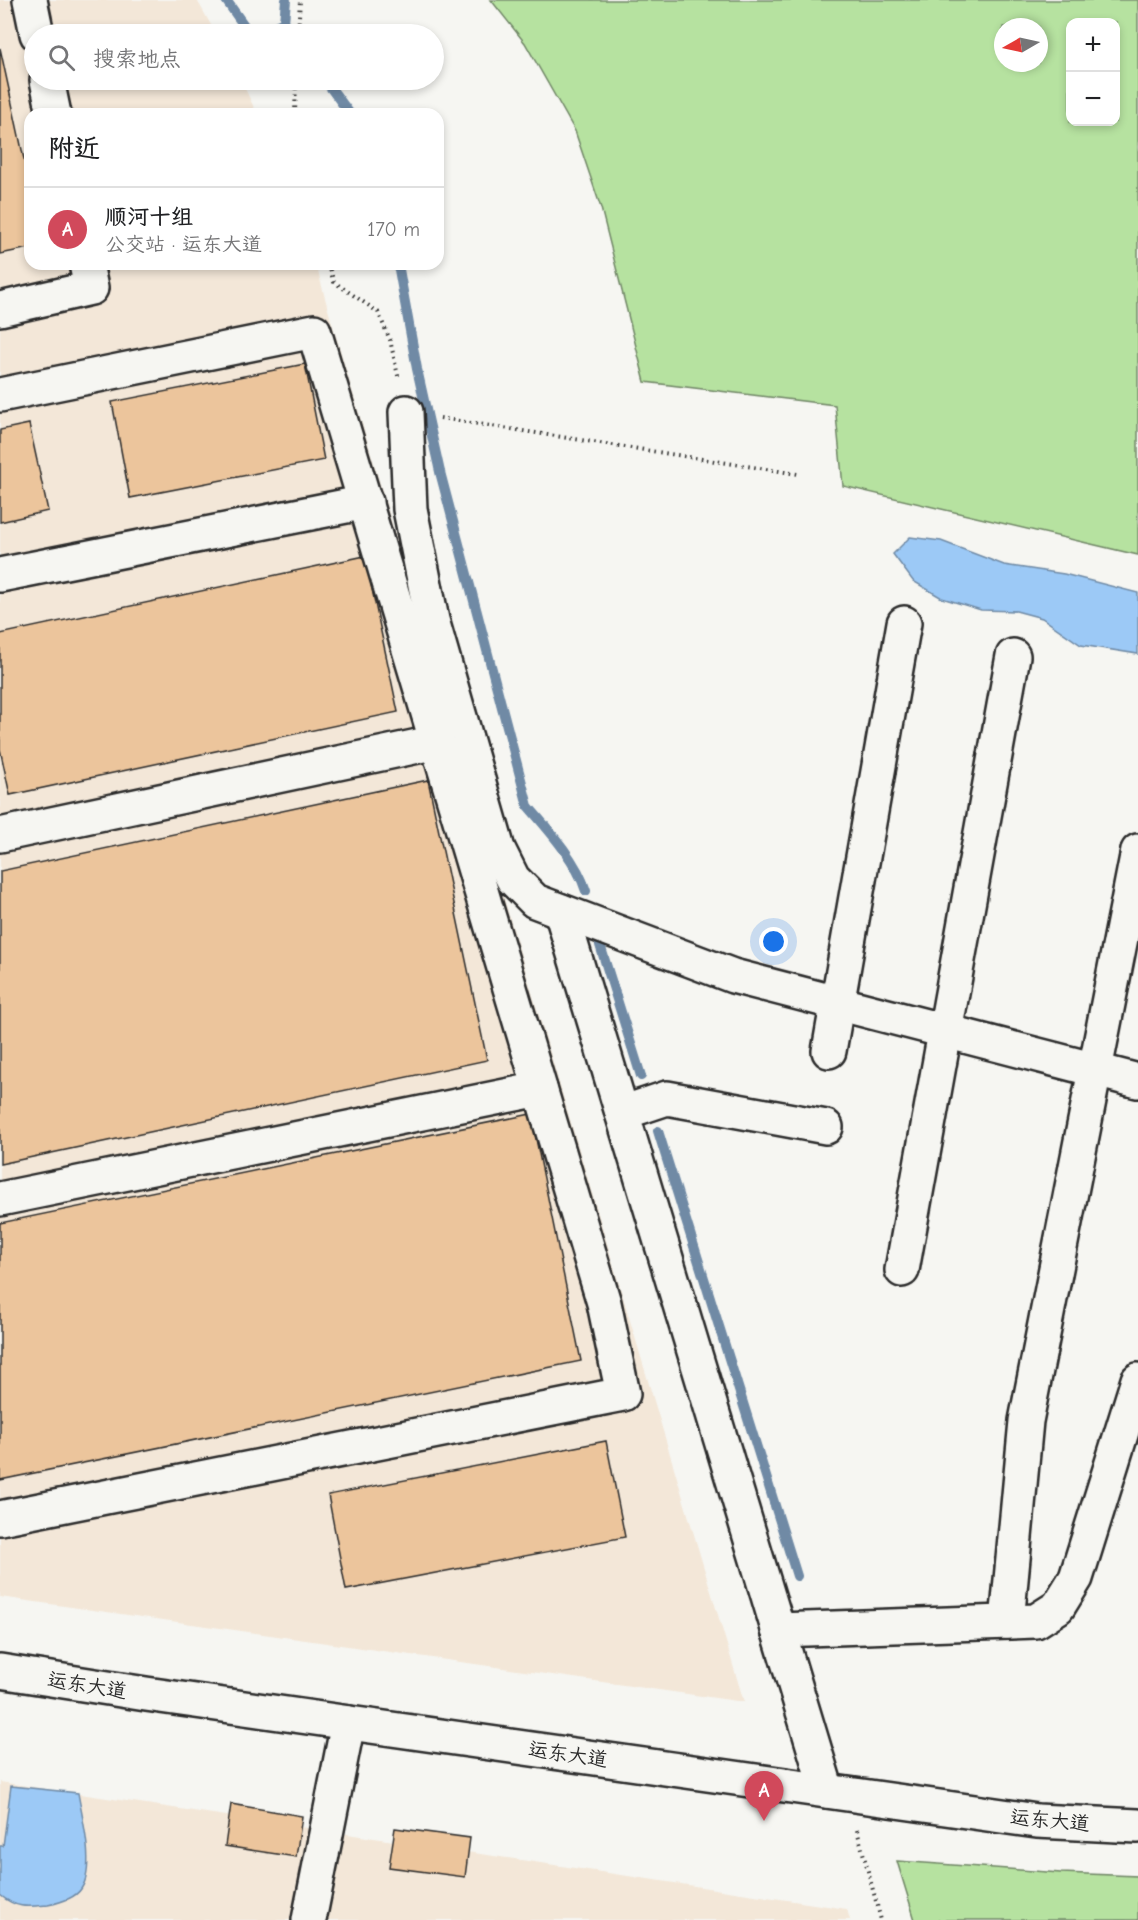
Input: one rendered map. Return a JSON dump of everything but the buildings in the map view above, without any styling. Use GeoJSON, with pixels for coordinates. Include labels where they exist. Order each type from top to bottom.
{"type":"FeatureCollection","features":[{"type":"Feature","properties":{"kind":"street"},"geometry":{"type":"LineString","coordinates":[[30,0],[35,24]]}},
{"type":"Feature","properties":{"kind":"street"},"geometry":{"type":"LineString","coordinates":[[49,90],[53,108]]}},
{"type":"Feature","properties":{"kind":"street"},"geometry":{"type":"LineString","coordinates":[[0,309],[91,288],[87,270]]}},
{"type":"Feature","properties":{"kind":"street"},"geometry":{"type":"LineString","coordinates":[[0,395],[314,331],[604,1303],[623,1394],[0,1518]]}},
{"type":"Feature","properties":{"kind":"street"},"geometry":{"type":"LineString","coordinates":[[406,412],[410,509],[432,620],[498,849],[513,879],[535,901],[733,976],[1138,1081]]}},
{"type":"Feature","properties":{"kind":"street"},"geometry":{"type":"LineString","coordinates":[[0,575],[366,502]]}},
{"type":"Feature","properties":{"kind":"street"},"geometry":{"type":"LineString","coordinates":[[829,1051],[904,623]]}},
{"type":"Feature","properties":{"kind":"street"},"geometry":{"type":"LineString","coordinates":[[902,1270],[1013,656]]}},
{"type":"Feature","properties":{"kind":"street"},"geometry":{"type":"LineString","coordinates":[[0,835],[437,742]]}},
{"type":"Feature","properties":{"kind":"street"},"geometry":{"type":"LineString","coordinates":[[1007,1622],[1026,1421],[1138,851]]}},
{"type":"Feature","properties":{"kind":"street"},"geometry":{"type":"LineString","coordinates":[[561,911],[778,1630],[837,1793]]}},
{"type":"Feature","properties":{"kind":"street"},"geometry":{"type":"LineString","coordinates":[[0,1199],[540,1089]]}},
{"type":"Feature","properties":{"kind":"street"},"geometry":{"type":"LineString","coordinates":[[622,1113],[668,1098],[826,1128]]}},
{"type":"Feature","properties":{"kind":"street"},"geometry":{"type":"LineString","coordinates":[[778,1630],[1036,1622],[1058,1607],[1076,1578],[1138,1380]]}},
{"type":"Feature","properties":{"kind":"street","name":"运东大道"},"geometry":{"type":"LineString","coordinates":[[0,1671],[1037,1821],[1138,1826]]}},
{"type":"Feature","properties":{"kind":"street"},"geometry":{"type":"LineString","coordinates":[[309,1920],[348,1723]]}},
{"type":"Feature","properties":{"kind":"path"},"geometry":{"type":"LineString","coordinates":[[299,24],[300,0]]}},
{"type":"Feature","properties":{"kind":"path"},"geometry":{"type":"LineString","coordinates":[[295,108],[296,90]]}},
{"type":"Feature","properties":{"kind":"path"},"geometry":{"type":"LineString","coordinates":[[330,270],[334,282],[378,312],[390,340],[406,412],[798,474]]}},
{"type":"Feature","properties":{"kind":"path"},"geometry":{"type":"LineString","coordinates":[[837,1793],[881,1920]]}},
{"type":"Feature","properties":{"kind":"shaded area"},"geometry":{"type":"Polygon","coordinates":[[[0,0],[197,0],[210,24],[24,24],[24,90],[246,90],[254,108],[24,108],[24,270],[318,270],[744,1702],[0,1597],[0,0]]]}},
{"type":"Feature","properties":{"kind":"shaded area"},"geometry":{"type":"Polygon","coordinates":[[[0,1782],[847,1909],[850,1920],[0,1920],[0,1782]]]}},
{"type":"Feature","properties":{"kind":"green space"},"geometry":{"type":"Polygon","coordinates":[[[491,0],[1138,0],[1138,555],[843,486],[835,405],[645,382],[601,208],[575,131],[525,43],[491,0]]]}},
{"type":"Feature","properties":{"kind":"green space"},"geometry":{"type":"Polygon","coordinates":[[[897,1861],[1138,1876],[1138,1920],[915,1920],[897,1861]]]}},
{"type":"Feature","properties":{"kind":"water"},"geometry":{"type":"Polygon","coordinates":[[[910,537],[941,541],[1004,565],[1064,574],[1138,593],[1138,654],[1081,645],[1042,618],[1016,611],[981,610],[942,598],[913,581],[893,554],[910,537]]]}},
{"type":"Feature","properties":{"kind":"water"},"geometry":{"type":"Polygon","coordinates":[[[11,1786],[78,1793],[88,1856],[85,1880],[81,1889],[71,1897],[48,1905],[28,1906],[17,1905],[0,1895],[0,1846],[3,1846],[11,1786]]]}},
{"type":"Feature","properties":{"kind":"waterway"},"geometry":{"type":"LineString","coordinates":[[226,0],[243,24]]}},
{"type":"Feature","properties":{"kind":"waterway"},"geometry":{"type":"LineString","coordinates":[[286,0],[286,24]]}},
{"type":"Feature","properties":{"kind":"waterway"},"geometry":{"type":"LineString","coordinates":[[280,24],[284,22]]}},
{"type":"Feature","properties":{"kind":"waterway"},"geometry":{"type":"LineString","coordinates":[[332,90],[346,108]]}},
{"type":"Feature","properties":{"kind":"waterway"},"geometry":{"type":"LineString","coordinates":[[399,270],[417,369],[440,472],[528,806],[569,857],[586,891]]}},
{"type":"Feature","properties":{"kind":"waterway"},"geometry":{"type":"LineString","coordinates":[[600,945],[641,1076]]}},
{"type":"Feature","properties":{"kind":"waterway"},"geometry":{"type":"LineString","coordinates":[[658,1131],[797,1576]]}},
{"type":"Feature","properties":{"kind":"place","name":"顺河十组"},"geometry":{"type":"Point","coordinates":[764,1821]}}]}
